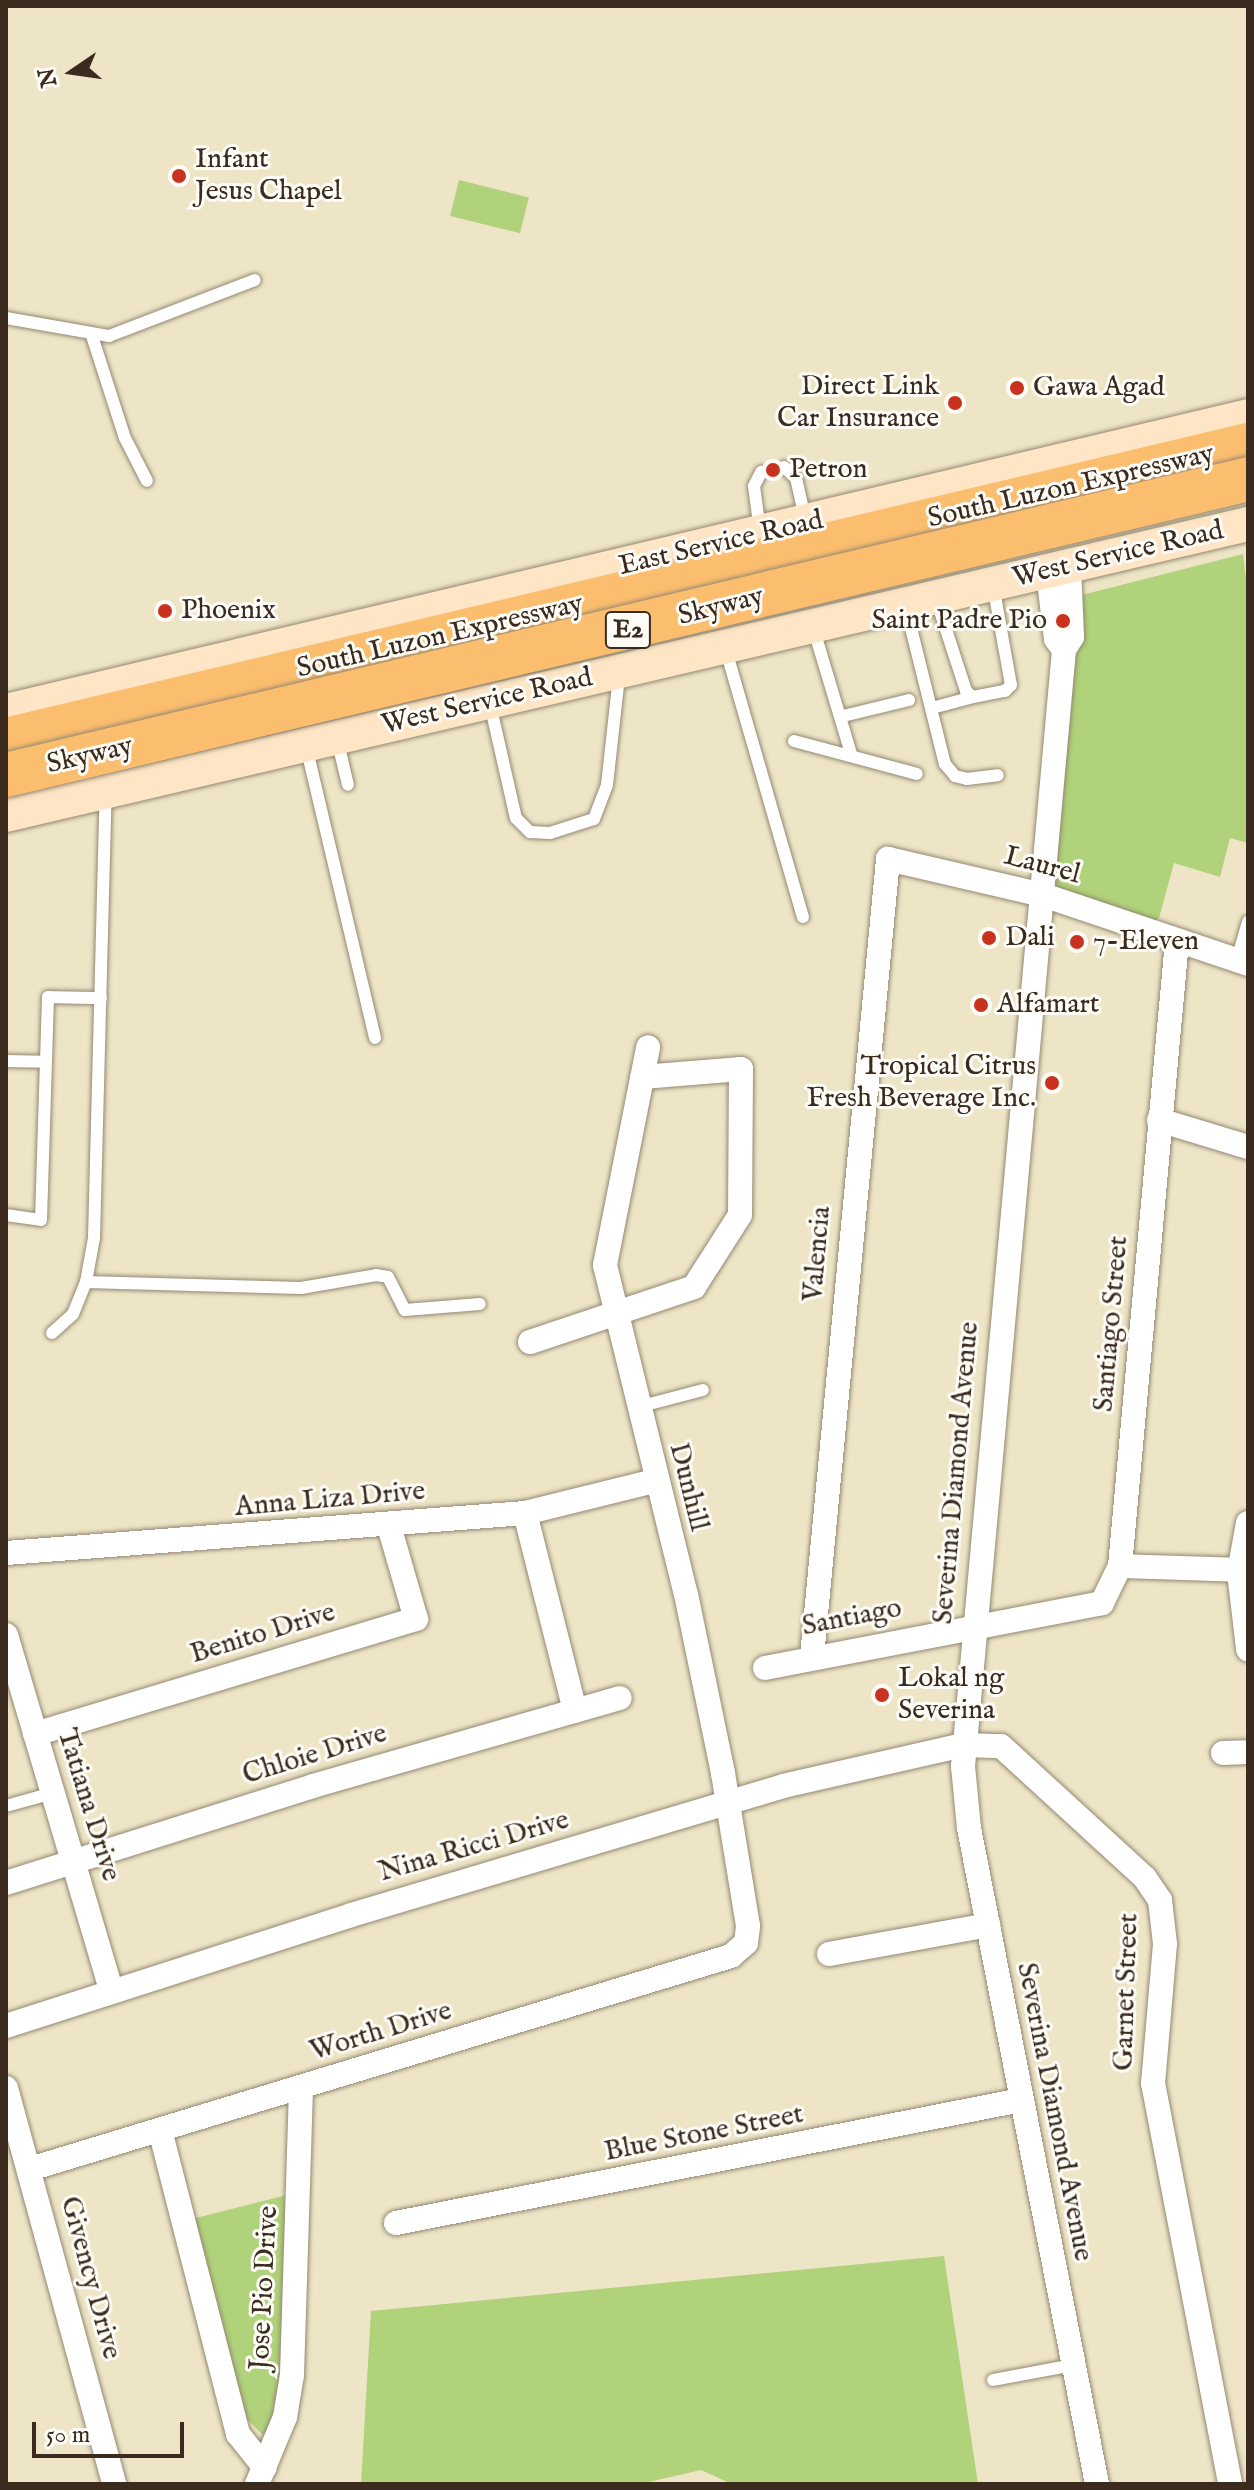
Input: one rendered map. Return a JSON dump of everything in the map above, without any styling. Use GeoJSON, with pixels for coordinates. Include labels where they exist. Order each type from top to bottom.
{"type":"FeatureCollection","features":[{"type":"Feature","properties":{"kind":"highway","name":"South Luzon Expressway"},"geometry":{"type":"LineString","coordinates":[[6,740],[1248,445]]}},
{"type":"Feature","properties":{"kind":"highway","name":"Skyway"},"geometry":{"type":"LineString","coordinates":[[6,751],[1248,456]]}},
{"type":"Feature","properties":{"kind":"highway","name":"Skyway"},"geometry":{"type":"LineString","coordinates":[[6,775],[1248,479]]}},
{"type":"Feature","properties":{"kind":"highway","name":"South Luzon Expressway"},"geometry":{"type":"LineString","coordinates":[[6,792],[1248,499]]}},
{"type":"Feature","properties":{"kind":"main road","name":"East Service Road"},"geometry":{"type":"LineString","coordinates":[[6,711],[761,535],[1248,416]]}},
{"type":"Feature","properties":{"kind":"main road","name":"West Service Road"},"geometry":{"type":"LineString","coordinates":[[6,815],[1248,524]]}},
{"type":"Feature","properties":{"kind":"street","name":"Severina Diamond Avenue"},"geometry":{"type":"LineString","coordinates":[[1058,569],[1056,639],[1064,650],[972,1625],[963,1786],[1097,2484]]}},
{"type":"Feature","properties":{"kind":"street","name":"Laurel"},"geometry":{"type":"LineString","coordinates":[[888,859],[1043,895],[1242,962]]}},
{"type":"Feature","properties":{"kind":"street","name":"Valencia"},"geometry":{"type":"LineString","coordinates":[[812,1656],[888,859]]}},
{"type":"Feature","properties":{"kind":"street","name":"Santiago Street"},"geometry":{"type":"LineString","coordinates":[[998,1620],[1102,1603],[1120,1566],[1177,941]]}},
{"type":"Feature","properties":{"kind":"street","name":"Dunhill"},"geometry":{"type":"LineString","coordinates":[[648,1047],[605,1265],[654,1481],[686,1595],[727,1804],[748,1926],[746,1943]]}},
{"type":"Feature","properties":{"kind":"street"},"geometry":{"type":"LineString","coordinates":[[530,1342],[694,1287],[740,1215],[741,1069],[642,1077]]}},
{"type":"Feature","properties":{"kind":"street"},"geometry":{"type":"LineString","coordinates":[[1159,1120],[1248,1147]]}},
{"type":"Feature","properties":{"kind":"street","name":"Anna Liza Drive"},"geometry":{"type":"LineString","coordinates":[[6,1553],[389,1526],[525,1513],[654,1481]]}},
{"type":"Feature","properties":{"kind":"street"},"geometry":{"type":"LineString","coordinates":[[525,1513],[575,1711]]}},
{"type":"Feature","properties":{"kind":"street"},"geometry":{"type":"LineString","coordinates":[[1248,1523],[1244,1571],[1248,1648]]}},
{"type":"Feature","properties":{"kind":"street","name":"Benito Drive"},"geometry":{"type":"LineString","coordinates":[[35,1734],[416,1619],[389,1526]]}},
{"type":"Feature","properties":{"kind":"street"},"geometry":{"type":"LineString","coordinates":[[1120,1566],[1244,1571]]}},
{"type":"Feature","properties":{"kind":"street","name":"Santiago"},"geometry":{"type":"LineString","coordinates":[[765,1668],[998,1620]]}},
{"type":"Feature","properties":{"kind":"street","name":"Tatiana Drive"},"geometry":{"type":"LineString","coordinates":[[6,1635],[112,1992]]}},
{"type":"Feature","properties":{"kind":"street","name":"Chloie Drive"},"geometry":{"type":"LineString","coordinates":[[6,1883],[620,1698]]}},
{"type":"Feature","properties":{"kind":"street","name":"Garnet Street"},"geometry":{"type":"LineString","coordinates":[[964,1745],[987,1742],[1013,1752],[1145,1878],[1160,1900],[1165,1944],[1153,2083],[1230,2484]]}},
{"type":"Feature","properties":{"kind":"street","name":"Nina Ricci Drive"},"geometry":{"type":"LineString","coordinates":[[6,2026],[351,1915],[727,1804],[964,1745]]}},
{"type":"Feature","properties":{"kind":"street"},"geometry":{"type":"LineString","coordinates":[[1223,1753],[1248,1752]]}},
{"type":"Feature","properties":{"kind":"street"},"geometry":{"type":"LineString","coordinates":[[829,1954],[988,1925]]}},
{"type":"Feature","properties":{"kind":"street","name":"Worth Drive"},"geometry":{"type":"LineString","coordinates":[[30,2169],[731,1956],[746,1943]]}},
{"type":"Feature","properties":{"kind":"street","name":"Givency Drive"},"geometry":{"type":"LineString","coordinates":[[6,2088],[114,2484]]}},
{"type":"Feature","properties":{"kind":"street","name":"Jose Pio Drive"},"geometry":{"type":"LineString","coordinates":[[261,2476],[285,2417],[292,2375],[301,2088]]}},
{"type":"Feature","properties":{"kind":"street","name":"Blue Stone Street"},"geometry":{"type":"LineString","coordinates":[[396,2223],[1021,2100]]}},
{"type":"Feature","properties":{"kind":"street"},"geometry":{"type":"LineString","coordinates":[[160,2130],[238,2434],[261,2476]]}},
{"type":"Feature","properties":{"kind":"lane"},"geometry":{"type":"LineString","coordinates":[[6,318],[92,336],[125,333],[255,280]]}},
{"type":"Feature","properties":{"kind":"lane"},"geometry":{"type":"LineString","coordinates":[[92,336],[125,438],[147,481]]}},
{"type":"Feature","properties":{"kind":"lane"},"geometry":{"type":"LineString","coordinates":[[784,467],[796,478],[807,524]]}},
{"type":"Feature","properties":{"kind":"lane"},"geometry":{"type":"LineString","coordinates":[[761,472],[754,486],[761,535]]}},
{"type":"Feature","properties":{"kind":"lane"},"geometry":{"type":"LineString","coordinates":[[932,708],[1011,685],[993,584]]}},
{"type":"Feature","properties":{"kind":"lane"},"geometry":{"type":"LineString","coordinates":[[920,602],[966,691],[973,697]]}},
{"type":"Feature","properties":{"kind":"lane"},"geometry":{"type":"LineString","coordinates":[[920,602],[932,708],[945,764],[955,776],[998,775]]}},
{"type":"Feature","properties":{"kind":"lane"},"geometry":{"type":"LineString","coordinates":[[519,619],[530,669]]}},
{"type":"Feature","properties":{"kind":"lane"},"geometry":{"type":"LineString","coordinates":[[813,626],[843,716],[851,754]]}},
{"type":"Feature","properties":{"kind":"lane"},"geometry":{"type":"LineString","coordinates":[[725,647],[803,917]]}},
{"type":"Feature","properties":{"kind":"lane"},"geometry":{"type":"LineString","coordinates":[[490,701],[516,818],[530,832],[550,833],[594,819],[607,785],[619,671]]}},
{"type":"Feature","properties":{"kind":"lane"},"geometry":{"type":"LineString","coordinates":[[843,716],[909,700]]}},
{"type":"Feature","properties":{"kind":"lane"},"geometry":{"type":"LineString","coordinates":[[321,740],[348,785]]}},
{"type":"Feature","properties":{"kind":"lane"},"geometry":{"type":"LineString","coordinates":[[321,740],[375,1038]]}},
{"type":"Feature","properties":{"kind":"lane"},"geometry":{"type":"LineString","coordinates":[[794,741],[917,774]]}},
{"type":"Feature","properties":{"kind":"lane"},"geometry":{"type":"LineString","coordinates":[[52,1333],[73,1314],[86,1282],[94,1238],[106,792]]}},
{"type":"Feature","properties":{"kind":"lane"},"geometry":{"type":"LineString","coordinates":[[1242,962],[1248,922]]}},
{"type":"Feature","properties":{"kind":"lane"},"geometry":{"type":"LineString","coordinates":[[6,1215],[41,1220],[49,1066],[45,1062],[48,997],[101,998]]}},
{"type":"Feature","properties":{"kind":"lane"},"geometry":{"type":"LineString","coordinates":[[6,1061],[45,1062]]}},
{"type":"Feature","properties":{"kind":"lane"},"geometry":{"type":"LineString","coordinates":[[86,1282],[301,1288],[376,1275],[388,1277],[405,1310],[480,1304]]}},
{"type":"Feature","properties":{"kind":"lane"},"geometry":{"type":"LineString","coordinates":[[638,1407],[703,1390]]}},
{"type":"Feature","properties":{"kind":"lane"},"geometry":{"type":"LineString","coordinates":[[6,1806],[53,1793]]}},
{"type":"Feature","properties":{"kind":"lane"},"geometry":{"type":"LineString","coordinates":[[993,2380],[1073,2365]]}},
{"type":"Feature","properties":{"kind":"green space"},"geometry":{"type":"Polygon","coordinates":[[[459,180],[529,197],[520,233],[450,216],[459,180]]]}},
{"type":"Feature","properties":{"kind":"green space"},"geometry":{"type":"Polygon","coordinates":[[[1243,554],[1248,595],[1248,843],[1230,838],[1220,877],[1174,863],[1159,918],[1151,923],[1053,886],[1074,597],[1243,554]]]}},
{"type":"Feature","properties":{"kind":"green space"},"geometry":{"type":"Polygon","coordinates":[[[291,2194],[280,2376],[273,2418],[264,2436],[247,2419],[192,2219],[291,2194]]]}},
{"type":"Feature","properties":{"kind":"green space"},"geometry":{"type":"Polygon","coordinates":[[[944,2256],[978,2484],[732,2484],[701,2470],[640,2484],[361,2484],[371,2311],[944,2256]]]}},
{"type":"Feature","properties":{"kind":"place","name":"Infant Jesus Chapel"},"geometry":{"type":"Point","coordinates":[179,176]}},
{"type":"Feature","properties":{"kind":"place","name":"Gawa Agad"},"geometry":{"type":"Point","coordinates":[1017,388]}},
{"type":"Feature","properties":{"kind":"place","name":"Direct Link Car Insurance"},"geometry":{"type":"Point","coordinates":[955,403]}},
{"type":"Feature","properties":{"kind":"place","name":"Petron"},"geometry":{"type":"Point","coordinates":[773,470]}},
{"type":"Feature","properties":{"kind":"place","name":"Phoenix"},"geometry":{"type":"Point","coordinates":[165,611]}},
{"type":"Feature","properties":{"kind":"place","name":"Saint Padre Pio"},"geometry":{"type":"Point","coordinates":[1063,621]}},
{"type":"Feature","properties":{"kind":"place","name":"Dali"},"geometry":{"type":"Point","coordinates":[989,938]}},
{"type":"Feature","properties":{"kind":"place","name":"7-Eleven"},"geometry":{"type":"Point","coordinates":[1077,942]}},
{"type":"Feature","properties":{"kind":"place","name":"Alfamart"},"geometry":{"type":"Point","coordinates":[981,1005]}},
{"type":"Feature","properties":{"kind":"place","name":"Tropical Citrus Fresh Beverage Inc."},"geometry":{"type":"Point","coordinates":[1052,1083]}},
{"type":"Feature","properties":{"kind":"place","name":"Lokal ng Severina"},"geometry":{"type":"Point","coordinates":[882,1695]}}]}
